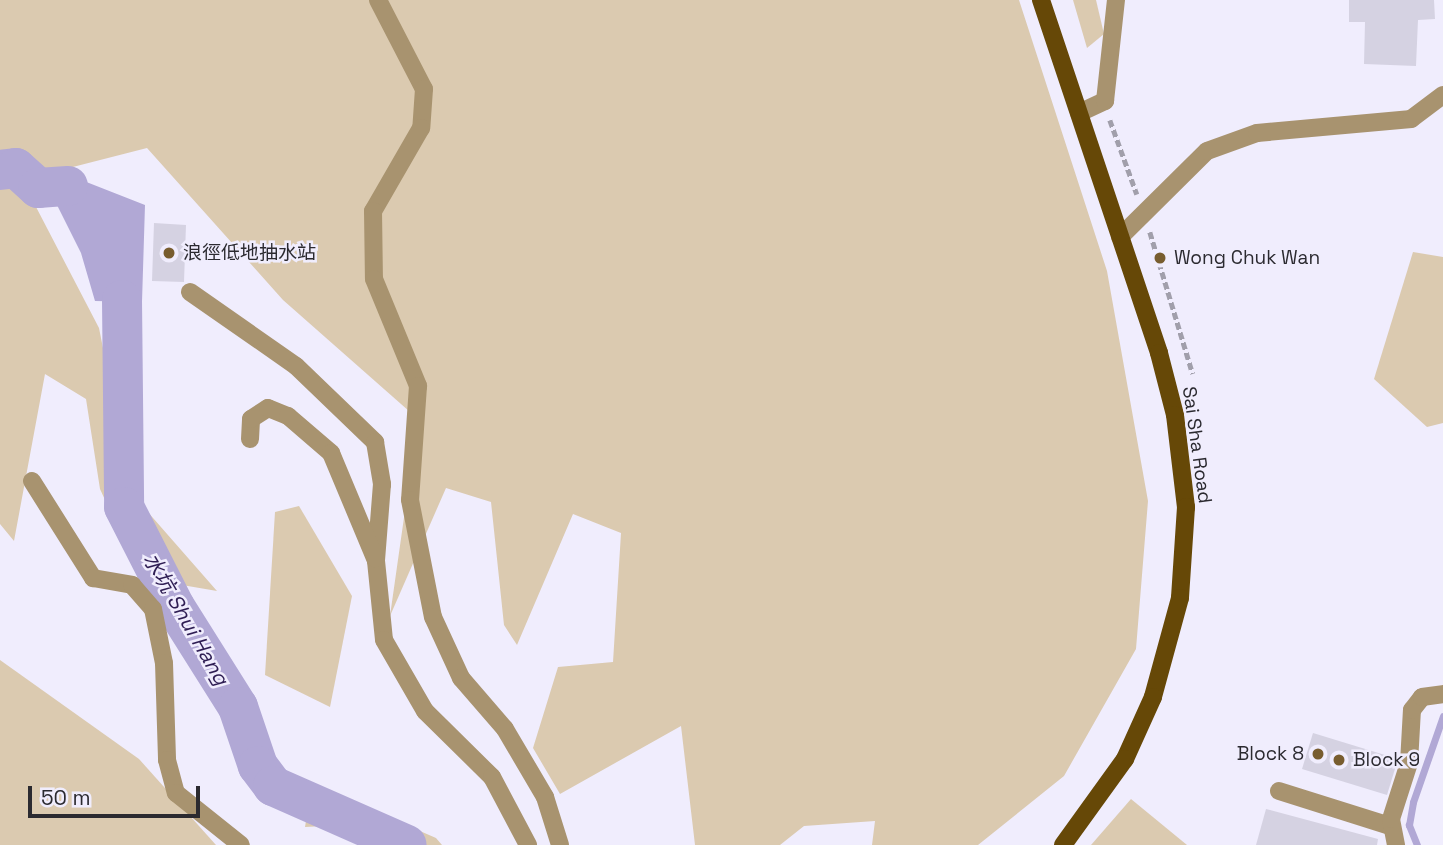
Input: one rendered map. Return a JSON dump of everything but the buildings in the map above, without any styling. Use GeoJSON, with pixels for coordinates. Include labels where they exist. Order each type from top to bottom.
{"type":"FeatureCollection","features":[{"type":"Feature","properties":{"kind":"main road","name":"Sai Sha Road"},"geometry":{"type":"LineString","coordinates":[[1041,0],[1120,237],[1175,415],[1186,507],[1184,567],[1170,642],[1140,729],[1108,786],[1063,845]]}},
{"type":"Feature","properties":{"kind":"street"},"geometry":{"type":"LineString","coordinates":[[378,0],[424,89],[421,128],[373,211],[374,279],[418,386],[410,500],[433,617],[461,678],[505,729],[545,797],[560,845]]}},
{"type":"Feature","properties":{"kind":"street"},"geometry":{"type":"LineString","coordinates":[[1079,113],[1104,103],[1116,0]]}},
{"type":"Feature","properties":{"kind":"street"},"geometry":{"type":"LineString","coordinates":[[1120,237],[1208,151],[1257,133],[1410,119],[1443,95]]}},
{"type":"Feature","properties":{"kind":"street"},"geometry":{"type":"LineString","coordinates":[[190,292],[296,366],[375,442],[382,484],[376,561],[384,640],[425,710],[492,777],[528,845]]}},
{"type":"Feature","properties":{"kind":"street"},"geometry":{"type":"LineString","coordinates":[[250,439],[251,419],[268,408],[288,416],[331,453],[376,561]]}},
{"type":"Feature","properties":{"kind":"street"},"geometry":{"type":"LineString","coordinates":[[32,481],[93,578],[132,585],[153,609],[164,663],[166,760],[176,793],[242,845]]}},
{"type":"Feature","properties":{"kind":"street"},"geometry":{"type":"LineString","coordinates":[[1396,845],[1390,826],[1409,763],[1412,710],[1422,697],[1441,694]]}},
{"type":"Feature","properties":{"kind":"street"},"geometry":{"type":"LineString","coordinates":[[1279,791],[1390,826]]}},
{"type":"Feature","properties":{"kind":"path"},"geometry":{"type":"LineString","coordinates":[[1104,103],[1145,214],[1193,374]]}},
{"type":"Feature","properties":{"kind":"shaded area"},"geometry":{"type":"Polygon","coordinates":[[[0,0],[1019,0],[1107,271],[1148,501],[1136,649],[1064,776],[978,845],[872,845],[875,821],[804,826],[780,845],[695,845],[681,726],[560,794],[533,748],[558,667],[613,662],[621,533],[573,514],[517,645],[504,625],[491,502],[446,488],[390,616],[418,419],[283,300],[147,148],[22,180],[99,328],[132,494],[217,591],[141,578],[100,489],[86,399],[45,374],[14,541],[0,524],[0,0]]]}},
{"type":"Feature","properties":{"kind":"shaded area"},"geometry":{"type":"Polygon","coordinates":[[[1073,0],[1096,0],[1104,34],[1087,48],[1073,0]]]}},
{"type":"Feature","properties":{"kind":"shaded area"},"geometry":{"type":"Polygon","coordinates":[[[66,174],[145,205],[142,302],[95,301],[81,253],[51,193],[66,174]]]}},
{"type":"Feature","properties":{"kind":"shaded area"},"geometry":{"type":"Polygon","coordinates":[[[1413,252],[1443,257],[1443,423],[1427,427],[1374,379],[1413,252]]]}},
{"type":"Feature","properties":{"kind":"shaded area"},"geometry":{"type":"Polygon","coordinates":[[[299,506],[352,596],[330,707],[265,675],[275,512],[299,506]]]}},
{"type":"Feature","properties":{"kind":"shaded area"},"geometry":{"type":"Polygon","coordinates":[[[0,660],[139,759],[216,845],[0,845],[0,660]]]}},
{"type":"Feature","properties":{"kind":"shaded area"},"geometry":{"type":"Polygon","coordinates":[[[312,784],[436,838],[442,845],[382,845],[344,825],[305,827],[312,784]]]}},
{"type":"Feature","properties":{"kind":"shaded area"},"geometry":{"type":"Polygon","coordinates":[[[1131,799],[1187,845],[1091,845],[1131,799]]]}},
{"type":"Feature","properties":{"kind":"waterway"},"geometry":{"type":"LineString","coordinates":[[0,170],[16,168],[38,188],[68,186]]}},
{"type":"Feature","properties":{"kind":"waterway","name":"水坑 Shui Hang"},"geometry":{"type":"LineString","coordinates":[[122,300],[124,507],[175,607],[238,707],[258,766],[273,786],[407,845]]}},
{"type":"Feature","properties":{"kind":"waterway"},"geometry":{"type":"LineString","coordinates":[[1417,845],[1409,825],[1413,802],[1443,716]]}},
{"type":"Feature","properties":{"kind":"place","name":"浪徑低地抽水站"},"geometry":{"type":"Point","coordinates":[169,253]}},
{"type":"Feature","properties":{"kind":"place","name":"Wong Chuk Wan"},"geometry":{"type":"Point","coordinates":[1160,258]}},
{"type":"Feature","properties":{"kind":"place","name":"Block 8"},"geometry":{"type":"Point","coordinates":[1318,754]}},
{"type":"Feature","properties":{"kind":"place","name":"Block 9"},"geometry":{"type":"Point","coordinates":[1339,760]}}]}
